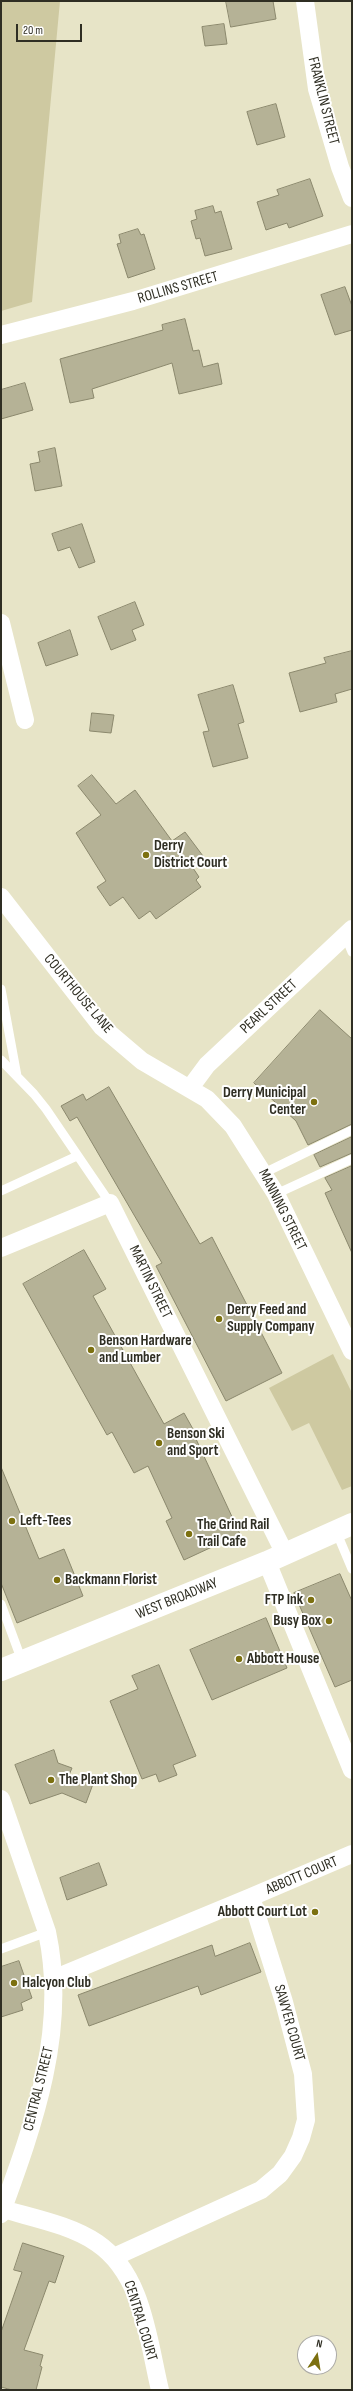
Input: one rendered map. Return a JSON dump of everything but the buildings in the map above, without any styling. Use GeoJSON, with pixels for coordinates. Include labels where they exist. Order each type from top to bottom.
{"type":"FeatureCollection","features":[{"type":"Feature","properties":{"kind":"main road","name":"WEST BROADWAY"},"geometry":{"type":"LineString","coordinates":[[1,1670],[276,1558],[344,1528]]}},
{"type":"Feature","properties":{"kind":"street","name":"FRANKLIN STREET"},"geometry":{"type":"LineString","coordinates":[[304,1],[318,89],[340,167],[352,198]]}},
{"type":"Feature","properties":{"kind":"street","name":"ROLLINS STREET"},"geometry":{"type":"LineString","coordinates":[[1,335],[134,301],[352,234]]}},
{"type":"Feature","properties":{"kind":"street"},"geometry":{"type":"LineString","coordinates":[[1,623],[25,720]]}},
{"type":"Feature","properties":{"kind":"street","name":"COURTHOUSE LANE"},"geometry":{"type":"LineString","coordinates":[[1,897],[102,1027],[142,1061],[190,1088]]}},
{"type":"Feature","properties":{"kind":"street","name":"PEARL STREET"},"geometry":{"type":"LineString","coordinates":[[190,1088],[207,1065],[348,932]]}},
{"type":"Feature","properties":{"kind":"street","name":"MANNING STREET"},"geometry":{"type":"LineString","coordinates":[[190,1088],[207,1099],[224,1115],[248,1146],[276,1194],[352,1350]]}},
{"type":"Feature","properties":{"kind":"street"},"geometry":{"type":"LineString","coordinates":[[2,1246],[110,1203]]}},
{"type":"Feature","properties":{"kind":"street","name":"MARTIN STREET"},"geometry":{"type":"LineString","coordinates":[[110,1203],[276,1558]]}},
{"type":"Feature","properties":{"kind":"street"},"geometry":{"type":"LineString","coordinates":[[276,1558],[342,1746],[352,1770]]}},
{"type":"Feature","properties":{"kind":"street","name":"CENTRAL STREET"},"geometry":{"type":"LineString","coordinates":[[1,1799],[47,1932],[51,1953],[53,1979],[52,2038],[44,2081],[2,2212]]}},
{"type":"Feature","properties":{"kind":"street","name":"ABBOTT COURT"},"geometry":{"type":"LineString","coordinates":[[251,1897],[352,1854]]}},
{"type":"Feature","properties":{"kind":"street"},"geometry":{"type":"LineString","coordinates":[[53,1979],[251,1897]]}},
{"type":"Feature","properties":{"kind":"street","name":"SAWYER COURT"},"geometry":{"type":"LineString","coordinates":[[114,2257],[261,2190],[280,2174],[293,2156],[301,2138],[306,2120],[303,2074],[284,2002],[251,1897]]}},
{"type":"Feature","properties":{"kind":"street","name":"CENTRAL COURT"},"geometry":{"type":"LineString","coordinates":[[2,2212],[77,2234],[96,2242],[114,2257],[127,2275],[136,2296],[160,2390]]}},
{"type":"Feature","properties":{"kind":"lane"},"geometry":{"type":"LineString","coordinates":[[348,932],[352,952]]}},
{"type":"Feature","properties":{"kind":"lane"},"geometry":{"type":"LineString","coordinates":[[1,989],[17,1076]]}},
{"type":"Feature","properties":{"kind":"lane"},"geometry":{"type":"LineString","coordinates":[[1,1060],[46,1109],[110,1203]]}},
{"type":"Feature","properties":{"kind":"lane"},"geometry":{"type":"LineString","coordinates":[[264,1173],[352,1130]]}},
{"type":"Feature","properties":{"kind":"lane"},"geometry":{"type":"LineString","coordinates":[[1,1191],[77,1156]]}},
{"type":"Feature","properties":{"kind":"lane"},"geometry":{"type":"LineString","coordinates":[[276,1194],[352,1159]]}},
{"type":"Feature","properties":{"kind":"lane"},"geometry":{"type":"LineString","coordinates":[[344,1528],[352,1569]]}},
{"type":"Feature","properties":{"kind":"lane"},"geometry":{"type":"LineString","coordinates":[[1,1604],[22,1661]]}},
{"type":"Feature","properties":{"kind":"lane"},"geometry":{"type":"LineString","coordinates":[[1,1949],[47,1932]]}},
{"type":"Feature","properties":{"kind":"shaded area"},"geometry":{"type":"Polygon","coordinates":[[[1,1],[60,1],[32,302],[1,311],[1,1]]]}},
{"type":"Feature","properties":{"kind":"shaded area"},"geometry":{"type":"Polygon","coordinates":[[[333,1354],[352,1393],[352,1486],[342,1490],[309,1423],[292,1431],[269,1388],[333,1354]]]}},
{"type":"Feature","properties":{"kind":"place","name":"Derry District Court"},"geometry":{"type":"Point","coordinates":[146,855]}},
{"type":"Feature","properties":{"kind":"place","name":"Derry Municipal Center"},"geometry":{"type":"Point","coordinates":[314,1102]}},
{"type":"Feature","properties":{"kind":"place","name":"Derry Feed and Supply Company"},"geometry":{"type":"Point","coordinates":[219,1319]}},
{"type":"Feature","properties":{"kind":"place","name":"Benson Hardware and Lumber"},"geometry":{"type":"Point","coordinates":[91,1350]}},
{"type":"Feature","properties":{"kind":"place","name":"Benson Ski and Sport"},"geometry":{"type":"Point","coordinates":[159,1443]}},
{"type":"Feature","properties":{"kind":"place","name":"Left-Tees"},"geometry":{"type":"Point","coordinates":[12,1521]}},
{"type":"Feature","properties":{"kind":"place","name":"The Grind Rail Trail Cafe"},"geometry":{"type":"Point","coordinates":[189,1534]}},
{"type":"Feature","properties":{"kind":"place","name":"Backmann Florist"},"geometry":{"type":"Point","coordinates":[57,1580]}},
{"type":"Feature","properties":{"kind":"place","name":"FTP Ink"},"geometry":{"type":"Point","coordinates":[311,1600]}},
{"type":"Feature","properties":{"kind":"place","name":"Busy Box"},"geometry":{"type":"Point","coordinates":[329,1621]}},
{"type":"Feature","properties":{"kind":"place","name":"Abbott House"},"geometry":{"type":"Point","coordinates":[239,1659]}},
{"type":"Feature","properties":{"kind":"place","name":"The Plant Shop"},"geometry":{"type":"Point","coordinates":[51,1780]}},
{"type":"Feature","properties":{"kind":"place","name":"Abbott Court Lot"},"geometry":{"type":"Point","coordinates":[315,1912]}},
{"type":"Feature","properties":{"kind":"place","name":"Halcyon Club"},"geometry":{"type":"Point","coordinates":[14,1983]}}]}
